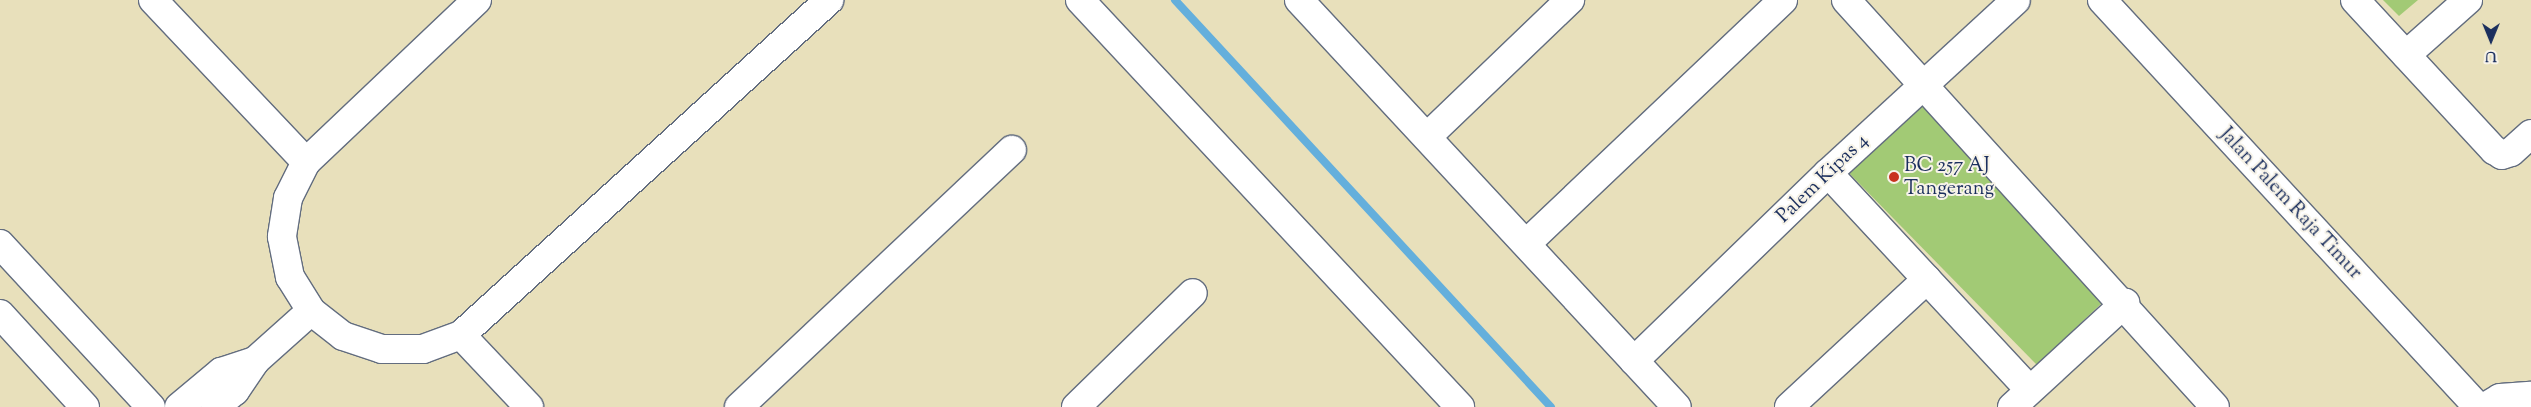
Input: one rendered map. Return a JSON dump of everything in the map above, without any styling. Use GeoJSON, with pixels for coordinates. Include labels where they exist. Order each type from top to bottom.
{"type":"FeatureCollection","features":[{"type":"Feature","properties":{"kind":"street"},"geometry":{"type":"LineString","coordinates":[[152,0],[306,162]]}},
{"type":"Feature","properties":{"kind":"street"},"geometry":{"type":"LineString","coordinates":[[477,0],[306,162],[288,198],[282,237],[290,277],[311,311],[343,336],[382,349],[422,349],[461,334],[829,0]]}},
{"type":"Feature","properties":{"kind":"street"},"geometry":{"type":"LineString","coordinates":[[1080,0],[1460,407]]}},
{"type":"Feature","properties":{"kind":"street"},"geometry":{"type":"LineString","coordinates":[[1299,0],[1428,136],[1677,407]]}},
{"type":"Feature","properties":{"kind":"street"},"geometry":{"type":"LineString","coordinates":[[1428,136],[1570,0]]}},
{"type":"Feature","properties":{"kind":"street"},"geometry":{"type":"LineString","coordinates":[[1527,243],[1783,0]]}},
{"type":"Feature","properties":{"kind":"street"},"geometry":{"type":"LineString","coordinates":[[1846,0],[2125,303],[2215,407]]}},
{"type":"Feature","properties":{"kind":"street","name":"Palem Kipas 4"},"geometry":{"type":"LineString","coordinates":[[1634,361],[1828,173],[2016,0]]}},
{"type":"Feature","properties":{"kind":"street","name":"Jalan Palem Raja Timur"},"geometry":{"type":"LineString","coordinates":[[2102,0],[2478,407]]}},
{"type":"Feature","properties":{"kind":"street"},"geometry":{"type":"LineString","coordinates":[[2355,0],[2494,150],[2502,155],[2511,152],[2531,134]]}},
{"type":"Feature","properties":{"kind":"street"},"geometry":{"type":"LineString","coordinates":[[2406,54],[2468,0]]}},
{"type":"Feature","properties":{"kind":"street"},"geometry":{"type":"LineString","coordinates":[[739,407],[1012,150]]}},
{"type":"Feature","properties":{"kind":"street"},"geometry":{"type":"LineString","coordinates":[[1828,173],[1927,278],[2021,399],[2125,303]]}},
{"type":"Feature","properties":{"kind":"street"},"geometry":{"type":"LineString","coordinates":[[0,244],[152,407]]}},
{"type":"Feature","properties":{"kind":"street"},"geometry":{"type":"LineString","coordinates":[[1790,407],[1927,278]]}},
{"type":"Feature","properties":{"kind":"street"},"geometry":{"type":"LineString","coordinates":[[1076,407],[1193,293]]}},
{"type":"Feature","properties":{"kind":"street"},"geometry":{"type":"LineString","coordinates":[[215,407],[235,391],[255,360],[311,311]]}},
{"type":"Feature","properties":{"kind":"street"},"geometry":{"type":"LineString","coordinates":[[0,314],[85,407]]}},
{"type":"Feature","properties":{"kind":"street"},"geometry":{"type":"LineString","coordinates":[[461,334],[529,407]]}},
{"type":"Feature","properties":{"kind":"street"},"geometry":{"type":"LineString","coordinates":[[179,407],[221,372],[255,360]]}},
{"type":"Feature","properties":{"kind":"street"},"geometry":{"type":"LineString","coordinates":[[2485,407],[2500,398],[2531,396]]}},
{"type":"Feature","properties":{"kind":"green space"},"geometry":{"type":"Polygon","coordinates":[[[2383,0],[2418,0],[2399,16],[2383,0]]]}},
{"type":"Feature","properties":{"kind":"green space"},"geometry":{"type":"Polygon","coordinates":[[[1922,102],[2107,298],[2037,365],[1847,171],[1922,102]]]}},
{"type":"Feature","properties":{"kind":"waterway"},"geometry":{"type":"LineString","coordinates":[[1175,0],[1551,407]]}},
{"type":"Feature","properties":{"kind":"place","name":"BC 257 AJ Tangerang"},"geometry":{"type":"Point","coordinates":[1894,177]}}]}
